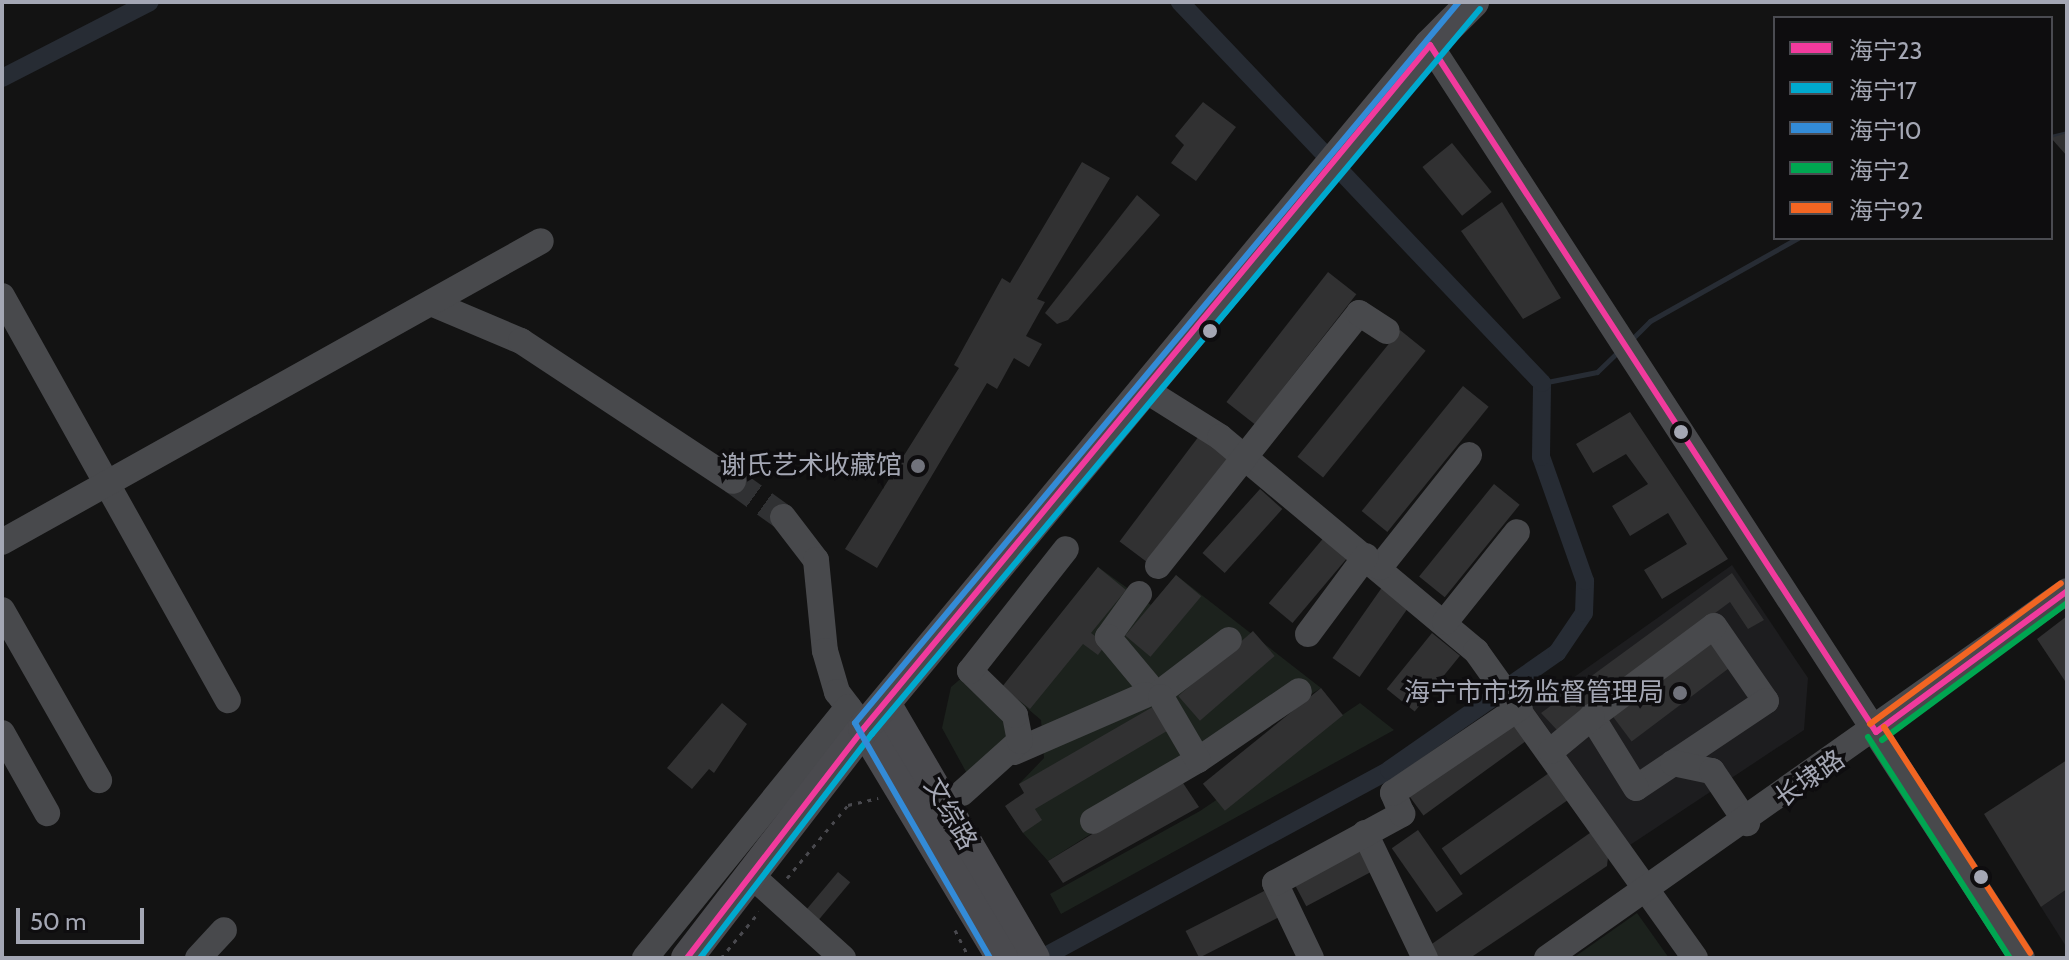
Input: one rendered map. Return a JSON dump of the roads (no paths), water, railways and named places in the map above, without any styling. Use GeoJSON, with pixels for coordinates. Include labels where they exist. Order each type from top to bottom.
{"type":"FeatureCollection","features":[{"type":"Feature","properties":{"kind":"main road"},"geometry":{"type":"LineString","coordinates":[[687,958],[762,885],[866,713],[1147,391],[1430,45],[1473,2]]}},
{"type":"Feature","properties":{"kind":"main road"},"geometry":{"type":"LineString","coordinates":[[866,713],[995,942],[1034,958]]}},
{"type":"Feature","properties":{"kind":"street"},"geometry":{"type":"LineString","coordinates":[[1430,45],[2022,958]]}},
{"type":"Feature","properties":{"kind":"street"},"geometry":{"type":"LineString","coordinates":[[2,542],[541,241]]}},
{"type":"Feature","properties":{"kind":"street"},"geometry":{"type":"LineString","coordinates":[[2,296],[228,700]]}},
{"type":"Feature","properties":{"kind":"street"},"geometry":{"type":"LineString","coordinates":[[431,303],[521,341],[733,481]]}},
{"type":"Feature","properties":{"kind":"street"},"geometry":{"type":"LineString","coordinates":[[1158,566],[1359,313],[1387,331]]}},
{"type":"Feature","properties":{"kind":"street"},"geometry":{"type":"LineString","coordinates":[[1147,391],[1245,457],[1445,622],[1483,660],[1520,707],[1695,958]]}},
{"type":"Feature","properties":{"kind":"street"},"geometry":{"type":"LineString","coordinates":[[1308,634],[1469,455]]}},
{"type":"Feature","properties":{"kind":"street"},"geometry":{"type":"LineString","coordinates":[[645,958],[866,713],[825,651],[816,560],[783,517]]}},
{"type":"Feature","properties":{"kind":"street"},"geometry":{"type":"LineString","coordinates":[[1445,622],[1517,532]]}},
{"type":"Feature","properties":{"kind":"street"},"geometry":{"type":"LineString","coordinates":[[1014,752],[1015,715],[970,671],[1066,549]]}},
{"type":"Feature","properties":{"kind":"street","name":"长埭路"},"geometry":{"type":"LineString","coordinates":[[1547,958],[1876,732],[2067,591]]}},
{"type":"Feature","properties":{"kind":"street"},"geometry":{"type":"LineString","coordinates":[[1139,594],[1108,637],[1154,692],[1198,760]]}},
{"type":"Feature","properties":{"kind":"street"},"geometry":{"type":"LineString","coordinates":[[2,610],[99,780]]}},
{"type":"Feature","properties":{"kind":"street"},"geometry":{"type":"LineString","coordinates":[[1551,751],[1592,717],[1714,626],[1766,701],[1636,788],[1592,717]]}},
{"type":"Feature","properties":{"kind":"street"},"geometry":{"type":"LineString","coordinates":[[962,793],[1014,752],[1154,692],[1229,640]]}},
{"type":"Feature","properties":{"kind":"street"},"geometry":{"type":"LineString","coordinates":[[1093,821],[1198,760],[1299,691]]}},
{"type":"Feature","properties":{"kind":"street"},"geometry":{"type":"LineString","coordinates":[[1311,958],[1275,883],[1402,814],[1393,793],[1520,707]]}},
{"type":"Feature","properties":{"kind":"street"},"geometry":{"type":"LineString","coordinates":[[1712,771],[1721,731]]}},
{"type":"Feature","properties":{"kind":"street"},"geometry":{"type":"LineString","coordinates":[[2,733],[47,813]]}},
{"type":"Feature","properties":{"kind":"street"},"geometry":{"type":"LineString","coordinates":[[1673,763],[1712,771],[1747,823]]}},
{"type":"Feature","properties":{"kind":"street"},"geometry":{"type":"LineString","coordinates":[[1365,833],[1425,958]]}},
{"type":"Feature","properties":{"kind":"street"},"geometry":{"type":"LineString","coordinates":[[762,885],[843,958]]}},
{"type":"Feature","properties":{"kind":"street"},"geometry":{"type":"LineString","coordinates":[[198,958],[224,930]]}},
{"type":"Feature","properties":{"kind":"waterway"},"geometry":{"type":"LineString","coordinates":[[2,78],[150,2]]}},
{"type":"Feature","properties":{"kind":"waterway"},"geometry":{"type":"LineString","coordinates":[[1042,958],[1389,770],[1557,653],[1584,613],[1585,581],[1541,457],[1542,383],[1180,2]]}},
{"type":"Feature","properties":{"kind":"waterway"},"geometry":{"type":"LineString","coordinates":[[2053,136],[2067,133]]}},
{"type":"Feature","properties":{"kind":"waterway"},"geometry":{"type":"LineString","coordinates":[[1630,341],[1650,321],[1794,240]]}},
{"type":"Feature","properties":{"kind":"waterway"},"geometry":{"type":"LineString","coordinates":[[1542,383],[1597,372],[1620,350]]}},
{"type":"Feature","properties":{"kind":"tunnel"},"geometry":{"type":"LineString","coordinates":[[733,481],[783,517]]}},
{"type":"Feature","properties":{"kind":"place","name":"谢氏艺术收藏馆"},"geometry":{"type":"Point","coordinates":[918,466]}},
{"type":"Feature","properties":{"kind":"place","name":"海宁市市场监督管理局"},"geometry":{"type":"Point","coordinates":[1680,693]}}]}
